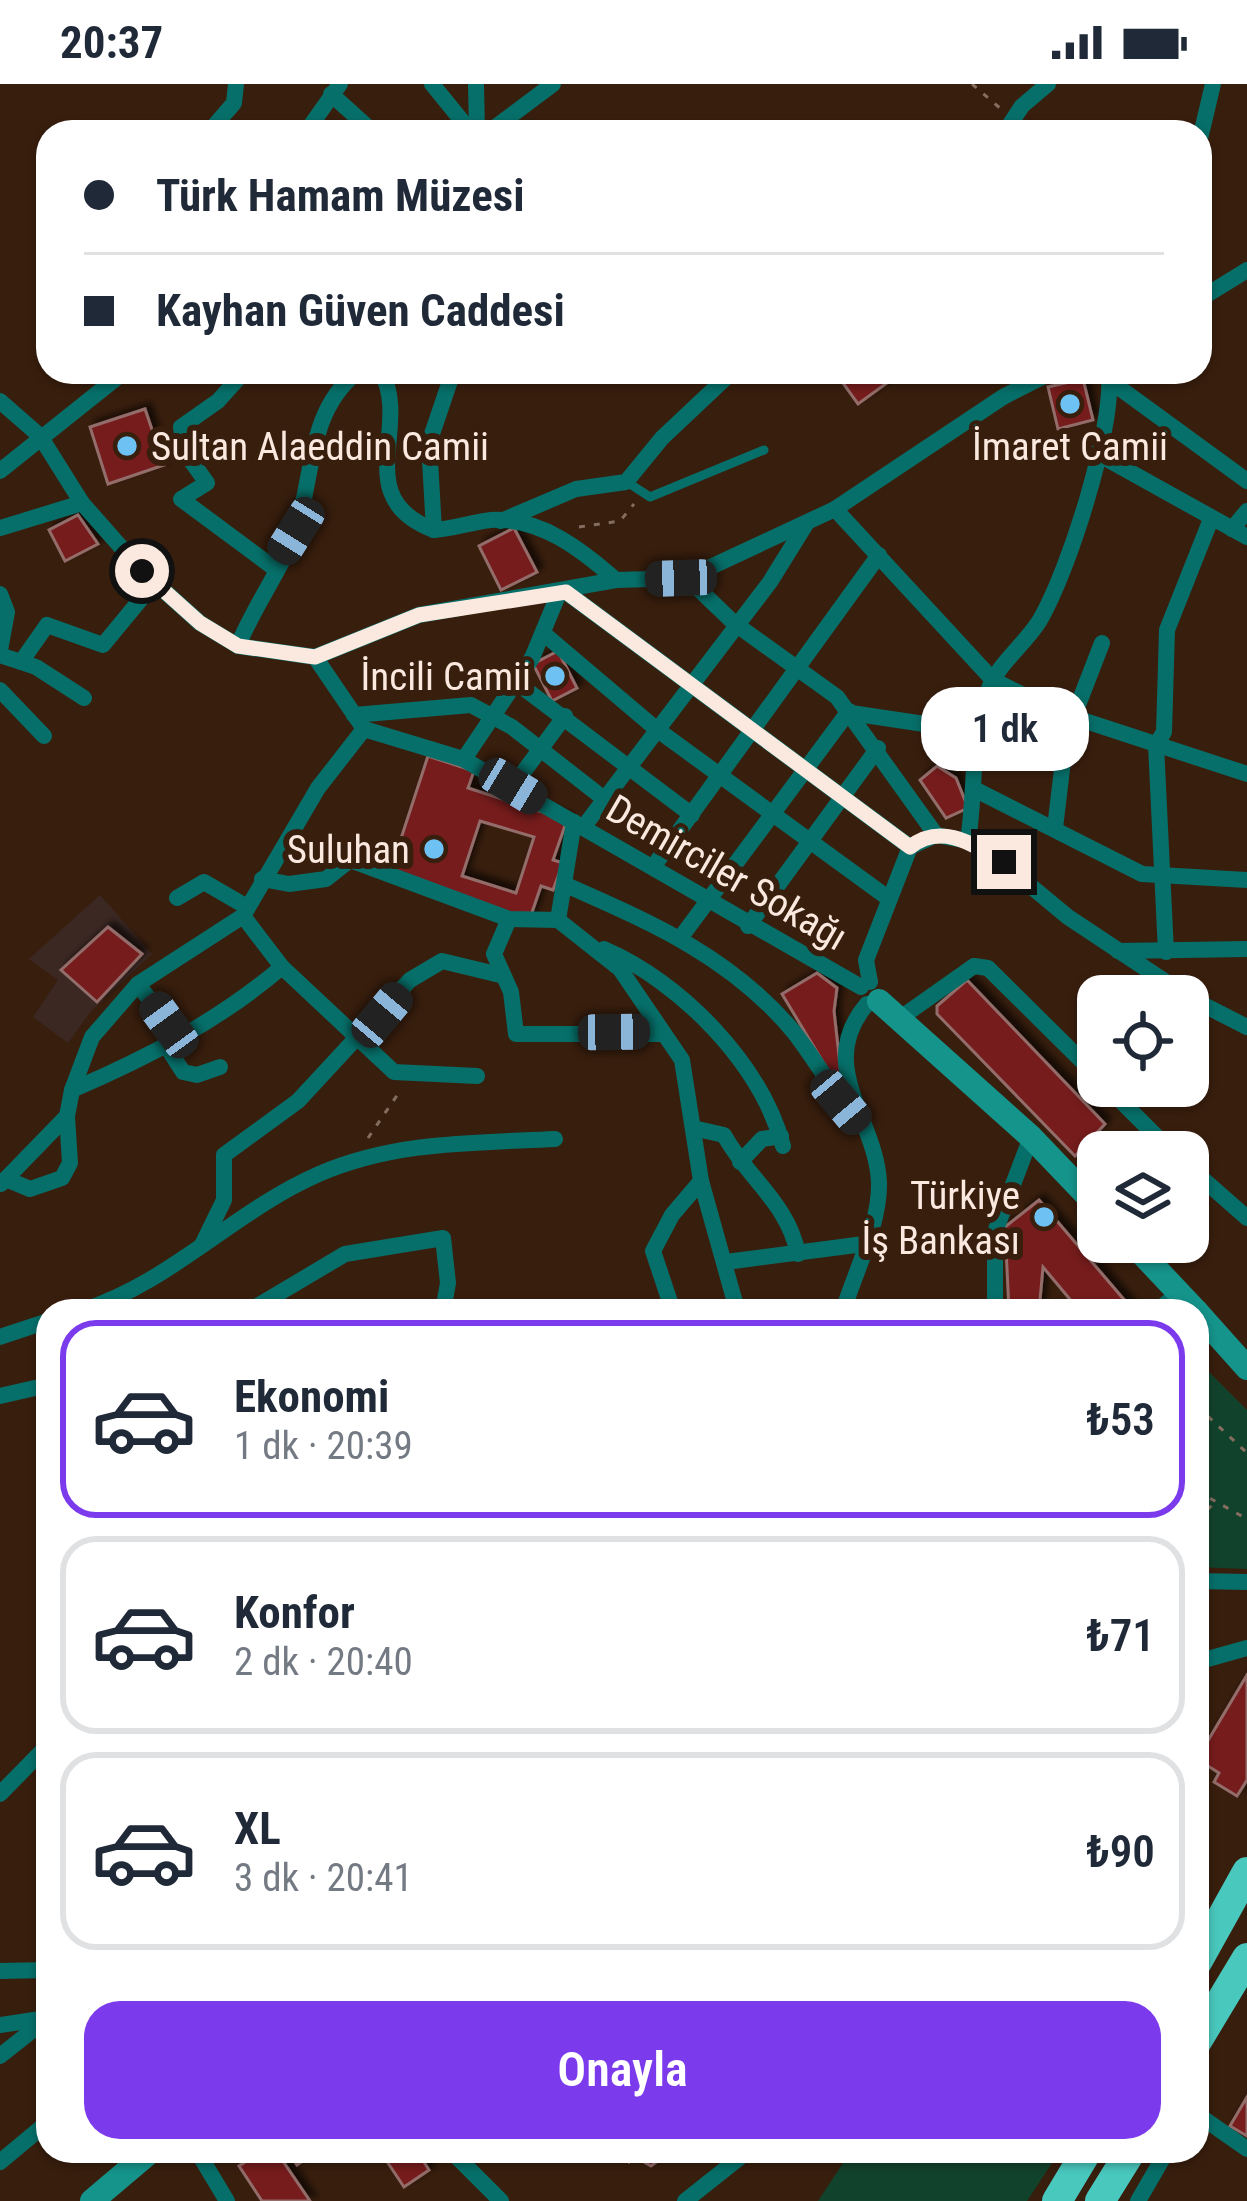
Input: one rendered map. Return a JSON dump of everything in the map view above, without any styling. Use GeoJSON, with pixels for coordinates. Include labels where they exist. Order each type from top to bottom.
{"type":"FeatureCollection","features":[{"type":"Feature","properties":{"kind":"highway"},"geometry":{"type":"LineString","coordinates":[[1209,1939],[1247,1872]]}},
{"type":"Feature","properties":{"kind":"highway"},"geometry":{"type":"LineString","coordinates":[[1209,2021],[1247,1958]]}},
{"type":"Feature","properties":{"kind":"highway"},"geometry":{"type":"LineString","coordinates":[[1057,2201],[1081,2163]]}},
{"type":"Feature","properties":{"kind":"highway"},"geometry":{"type":"LineString","coordinates":[[1100,2201],[1124,2163]]}},
{"type":"Feature","properties":{"kind":"street"},"geometry":{"type":"LineString","coordinates":[[219,120],[234,103],[236,84]]}},
{"type":"Feature","properties":{"kind":"street"},"geometry":{"type":"LineString","coordinates":[[431,84],[463,120]]}},
{"type":"Feature","properties":{"kind":"street"},"geometry":{"type":"LineString","coordinates":[[474,120],[476,84]]}},
{"type":"Feature","properties":{"kind":"street"},"geometry":{"type":"LineString","coordinates":[[505,120],[553,84]]}},
{"type":"Feature","properties":{"kind":"street"},"geometry":{"type":"LineString","coordinates":[[1015,120],[1048,84]]}},
{"type":"Feature","properties":{"kind":"street"},"geometry":{"type":"LineString","coordinates":[[1204,120],[1213,84]]}},
{"type":"Feature","properties":{"kind":"street"},"geometry":{"type":"LineString","coordinates":[[314,120],[336,89],[363,120]]}},
{"type":"Feature","properties":{"kind":"street"},"geometry":{"type":"LineString","coordinates":[[1212,292],[1247,270]]}},
{"type":"Feature","properties":{"kind":"street"},"geometry":{"type":"LineString","coordinates":[[0,471],[108,384]]}},
{"type":"Feature","properties":{"kind":"street"},"geometry":{"type":"LineString","coordinates":[[233,384],[181,427],[184,452],[207,483],[181,499],[274,568]]}},
{"type":"Feature","properties":{"kind":"street"},"geometry":{"type":"LineString","coordinates":[[238,646],[296,531],[322,416],[342,384]]}},
{"type":"Feature","properties":{"kind":"street"},"geometry":{"type":"LineString","coordinates":[[385,384],[391,404],[383,463],[387,480],[410,515],[434,530],[501,521],[576,489],[626,482],[720,384]]}},
{"type":"Feature","properties":{"kind":"street"},"geometry":{"type":"LineString","coordinates":[[434,530],[428,458],[450,384]]}},
{"type":"Feature","properties":{"kind":"street"},"geometry":{"type":"LineString","coordinates":[[0,401],[40,436],[82,503],[200,623],[238,646],[315,657],[419,615],[616,580],[687,578],[835,509],[1030,384]]}},
{"type":"Feature","properties":{"kind":"street"},"geometry":{"type":"LineString","coordinates":[[968,841],[978,732],[993,680],[1037,625],[1066,572],[1108,384]]}},
{"type":"Feature","properties":{"kind":"street"},"geometry":{"type":"LineString","coordinates":[[1120,384],[1247,481]]}},
{"type":"Feature","properties":{"kind":"street"},"geometry":{"type":"LineString","coordinates":[[1096,453],[1239,533],[1247,511]]}},
{"type":"Feature","properties":{"kind":"street"},"geometry":{"type":"LineString","coordinates":[[0,528],[82,503]]}},
{"type":"Feature","properties":{"kind":"street"},"geometry":{"type":"LineString","coordinates":[[835,509],[993,680],[1074,718],[1247,774]]}},
{"type":"Feature","properties":{"kind":"street"},"geometry":{"type":"LineString","coordinates":[[1166,952],[1156,745],[1164,732],[1167,630],[1211,519]]}},
{"type":"Feature","properties":{"kind":"street"},"geometry":{"type":"LineString","coordinates":[[501,521],[575,543],[616,580]]}},
{"type":"Feature","properties":{"kind":"street"},"geometry":{"type":"LineString","coordinates":[[558,920],[580,824],[770,582],[806,524]]}},
{"type":"Feature","properties":{"kind":"street"},"geometry":{"type":"LineString","coordinates":[[653,867],[879,555]]}},
{"type":"Feature","properties":{"kind":"street"},"geometry":{"type":"LineString","coordinates":[[687,578],[734,623],[850,712],[936,835]]}},
{"type":"Feature","properties":{"kind":"street"},"geometry":{"type":"LineString","coordinates":[[21,662],[47,625],[103,645],[155,582]]}},
{"type":"Feature","properties":{"kind":"street"},"geometry":{"type":"LineString","coordinates":[[464,760],[517,683],[562,593]]}},
{"type":"Feature","properties":{"kind":"street"},"geometry":{"type":"LineString","coordinates":[[562,593],[910,847]]}},
{"type":"Feature","properties":{"kind":"street"},"geometry":{"type":"LineString","coordinates":[[0,594],[7,612],[0,652],[83,698]]}},
{"type":"Feature","properties":{"kind":"street"},"geometry":{"type":"LineString","coordinates":[[543,633],[655,728],[776,811],[888,898]]}},
{"type":"Feature","properties":{"kind":"street"},"geometry":{"type":"LineString","coordinates":[[1055,828],[1066,736],[1102,643]]}},
{"type":"Feature","properties":{"kind":"street"},"geometry":{"type":"LineString","coordinates":[[315,657],[359,722]]}},
{"type":"Feature","properties":{"kind":"street"},"geometry":{"type":"LineString","coordinates":[[517,683],[692,815]]}},
{"type":"Feature","properties":{"kind":"street"},"geometry":{"type":"LineString","coordinates":[[0,690],[44,736]]}},
{"type":"Feature","properties":{"kind":"street"},"geometry":{"type":"LineString","coordinates":[[67,1115],[3,1182],[30,1189],[62,1178],[70,1163],[67,1115],[72,1090],[92,1037],[138,984],[245,911],[359,722],[451,704],[470,705],[494,716],[603,797]]}},
{"type":"Feature","properties":{"kind":"street"},"geometry":{"type":"LineString","coordinates":[[850,712],[978,732]]}},
{"type":"Feature","properties":{"kind":"street"},"geometry":{"type":"LineString","coordinates":[[681,937],[850,712]]}},
{"type":"Feature","properties":{"kind":"street"},"geometry":{"type":"LineString","coordinates":[[513,786],[565,716]]}},
{"type":"Feature","properties":{"kind":"street","name":"Demirciler Sokağı"},"geometry":{"type":"LineString","coordinates":[[359,722],[464,760],[513,786],[869,994]]}},
{"type":"Feature","properties":{"kind":"street"},"geometry":{"type":"LineString","coordinates":[[748,926],[808,836],[878,748]]}},
{"type":"Feature","properties":{"kind":"street"},"geometry":{"type":"LineString","coordinates":[[976,790],[1142,874],[1247,880]]}},
{"type":"Feature","properties":{"kind":"street"},"geometry":{"type":"LineString","coordinates":[[847,1299],[879,1185],[859,1123],[847,1037],[869,994],[866,959],[910,847],[936,835],[968,841],[1155,975]]}},
{"type":"Feature","properties":{"kind":"street"},"geometry":{"type":"LineString","coordinates":[[262,878],[289,884],[326,878],[350,860],[509,920],[558,920],[620,969],[682,1060],[700,1181],[734,1299]]}},
{"type":"Feature","properties":{"kind":"street"},"geometry":{"type":"LineString","coordinates":[[177,898],[204,882],[245,911],[283,967],[394,1072],[477,1076]]}},
{"type":"Feature","properties":{"kind":"street"},"geometry":{"type":"LineString","coordinates":[[566,886],[681,937],[750,986],[795,1034],[823,1080],[859,1123]]}},
{"type":"Feature","properties":{"kind":"street"},"geometry":{"type":"LineString","coordinates":[[509,920],[494,954],[511,992],[515,1034],[662,1034]]}},
{"type":"Feature","properties":{"kind":"street"},"geometry":{"type":"LineString","coordinates":[[585,941],[664,980],[702,1014],[782,1141],[762,1139],[740,1162]]}},
{"type":"Feature","properties":{"kind":"street"},"geometry":{"type":"LineString","coordinates":[[1118,951],[1247,950]]}},
{"type":"Feature","properties":{"kind":"street"},"geometry":{"type":"LineString","coordinates":[[203,1244],[224,1200],[224,1155],[298,1101],[410,980],[442,962],[500,975]]}},
{"type":"Feature","properties":{"kind":"street"},"geometry":{"type":"LineString","coordinates":[[896,1021],[974,966],[988,968],[1077,1056]]}},
{"type":"Feature","properties":{"kind":"street"},"geometry":{"type":"LineString","coordinates":[[72,1090],[172,1042],[253,994],[283,967]]}},
{"type":"Feature","properties":{"kind":"street"},"geometry":{"type":"LineString","coordinates":[[138,984],[172,1042],[183,1072],[197,1075],[220,1067]]}},
{"type":"Feature","properties":{"kind":"street"},"geometry":{"type":"LineString","coordinates":[[869,994],[1030,1137],[1077,1185]]}},
{"type":"Feature","properties":{"kind":"street"},"geometry":{"type":"LineString","coordinates":[[1209,1007],[1247,1027]]}},
{"type":"Feature","properties":{"kind":"street"},"geometry":{"type":"LineString","coordinates":[[1127,1107],[1151,1131]]}},
{"type":"Feature","properties":{"kind":"street"},"geometry":{"type":"LineString","coordinates":[[693,1128],[724,1135],[740,1162],[784,1210],[798,1254]]}},
{"type":"Feature","properties":{"kind":"street"},"geometry":{"type":"LineString","coordinates":[[995,1299],[995,1232],[1030,1137]]}},
{"type":"Feature","properties":{"kind":"street"},"geometry":{"type":"LineString","coordinates":[[118,1299],[316,1175],[356,1160],[408,1147],[555,1139]]}},
{"type":"Feature","properties":{"kind":"street"},"geometry":{"type":"LineString","coordinates":[[669,1299],[652,1251],[672,1215],[700,1181]]}},
{"type":"Feature","properties":{"kind":"street"},"geometry":{"type":"LineString","coordinates":[[1209,1185],[1247,1218]]}},
{"type":"Feature","properties":{"kind":"street"},"geometry":{"type":"LineString","coordinates":[[269,1299],[345,1254],[443,1238],[448,1282],[444,1299]]}},
{"type":"Feature","properties":{"kind":"street"},"geometry":{"type":"LineString","coordinates":[[726,1262],[864,1244]]}},
{"type":"Feature","properties":{"kind":"street"},"geometry":{"type":"LineString","coordinates":[[1151,1263],[1185,1299]]}},
{"type":"Feature","properties":{"kind":"street"},"geometry":{"type":"LineString","coordinates":[[1209,1325],[1247,1368]]}},
{"type":"Feature","properties":{"kind":"street"},"geometry":{"type":"LineString","coordinates":[[0,1337],[36,1326]]}},
{"type":"Feature","properties":{"kind":"street"},"geometry":{"type":"LineString","coordinates":[[0,1396],[36,1388]]}},
{"type":"Feature","properties":{"kind":"street"},"geometry":{"type":"LineString","coordinates":[[1209,1581],[1247,1582]]}},
{"type":"Feature","properties":{"kind":"street"},"geometry":{"type":"LineString","coordinates":[[1209,1659],[1247,1648]]}},
{"type":"Feature","properties":{"kind":"street"},"geometry":{"type":"LineString","coordinates":[[0,1794],[36,1757]]}},
{"type":"Feature","properties":{"kind":"street"},"geometry":{"type":"LineString","coordinates":[[0,1971],[36,1970]]}},
{"type":"Feature","properties":{"kind":"street"},"geometry":{"type":"LineString","coordinates":[[0,2025],[36,2020]]}},
{"type":"Feature","properties":{"kind":"street"},"geometry":{"type":"LineString","coordinates":[[0,2056],[36,2028]]}},
{"type":"Feature","properties":{"kind":"street"},"geometry":{"type":"LineString","coordinates":[[1209,2122],[1247,2149]]}},
{"type":"Feature","properties":{"kind":"street"},"geometry":{"type":"LineString","coordinates":[[0,2162],[36,2132]]}},
{"type":"Feature","properties":{"kind":"street"},"geometry":{"type":"LineString","coordinates":[[92,2201],[137,2163]]}},
{"type":"Feature","properties":{"kind":"street"},"geometry":{"type":"LineString","coordinates":[[204,2163],[226,2201]]}},
{"type":"Feature","properties":{"kind":"street"},"geometry":{"type":"LineString","coordinates":[[463,2163],[501,2201]]}},
{"type":"Feature","properties":{"kind":"street"},"geometry":{"type":"LineString","coordinates":[[685,2201],[733,2163]]}},
{"type":"Feature","properties":{"kind":"street"},"geometry":{"type":"LineString","coordinates":[[1138,2201],[1160,2163]]}},
{"type":"Feature","properties":{"kind":"lane"},"geometry":{"type":"LineString","coordinates":[[626,482],[650,497],[764,450]]}},
{"type":"Feature","properties":{"kind":"path"},"geometry":{"type":"LineString","coordinates":[[972,84],[1004,120]]}},
{"type":"Feature","properties":{"kind":"path"},"geometry":{"type":"LineString","coordinates":[[556,536],[620,521],[643,493]]}},
{"type":"Feature","properties":{"kind":"path"},"geometry":{"type":"LineString","coordinates":[[356,1160],[416,1074]]}},
{"type":"Feature","properties":{"kind":"path"},"geometry":{"type":"LineString","coordinates":[[1209,1417],[1247,1453]]}},
{"type":"Feature","properties":{"kind":"path"},"geometry":{"type":"LineString","coordinates":[[1209,1499],[1247,1520]]}},
{"type":"Feature","properties":{"kind":"path"},"geometry":{"type":"LineString","coordinates":[[1209,1508],[1214,1502]]}},
{"type":"Feature","properties":{"kind":"shaded area"},"geometry":{"type":"Polygon","coordinates":[[[100,895],[152,954],[91,1011],[68,1043],[33,1017],[58,980],[29,959],[100,895]]]}},
{"type":"Feature","properties":{"kind":"green space"},"geometry":{"type":"Polygon","coordinates":[[[1209,1372],[1247,1410],[1247,1569],[1209,1567],[1209,1372]]]}},
{"type":"Feature","properties":{"kind":"green space"},"geometry":{"type":"Polygon","coordinates":[[[843,2163],[1052,2163],[1027,2201],[818,2201],[843,2163]]]}},
{"type":"Feature","properties":{"kind":"building"},"geometry":{"type":"Polygon","coordinates":[[[844,384],[886,384],[858,404],[844,384]]]}},
{"type":"Feature","properties":{"kind":"building","name":"İmaret Camii"},"geometry":{"type":"Polygon","coordinates":[[[1084,384],[1093,420],[1058,429],[1048,387],[1084,384]]]}},
{"type":"Feature","properties":{"kind":"building","name":"Sultan Alaeddin Camii"},"geometry":{"type":"Polygon","coordinates":[[[145,409],[164,465],[108,484],[90,427],[145,409]]]}},
{"type":"Feature","properties":{"kind":"building"},"geometry":{"type":"Polygon","coordinates":[[[78,515],[98,544],[65,561],[49,530],[78,515]]]}},
{"type":"Feature","properties":{"kind":"building"},"geometry":{"type":"Polygon","coordinates":[[[514,528],[537,572],[501,590],[479,546],[514,528]]]}},
{"type":"Feature","properties":{"kind":"building","name":"İncili Camii"},"geometry":{"type":"Polygon","coordinates":[[[558,651],[577,688],[552,701],[533,664],[558,651]]]}},
{"type":"Feature","properties":{"kind":"building","name":"Suluhan"},"geometry":{"type":"Polygon","coordinates":[[[428,756],[474,771],[468,788],[567,820],[553,860],[563,863],[553,890],[541,886],[529,921],[390,872],[428,756]],[[480,821],[462,876],[516,893],[534,837],[480,821]]]}},
{"type":"Feature","properties":{"kind":"building"},"geometry":{"type":"Polygon","coordinates":[[[937,766],[956,778],[968,808],[946,818],[920,780],[937,766]]]}},
{"type":"Feature","properties":{"kind":"building"},"geometry":{"type":"Polygon","coordinates":[[[108,927],[142,954],[97,1002],[61,970],[108,927]]]}},
{"type":"Feature","properties":{"kind":"building"},"geometry":{"type":"Polygon","coordinates":[[[817,973],[837,988],[834,1011],[841,1074],[832,1077],[782,994],[817,973]]]}},
{"type":"Feature","properties":{"kind":"building"},"geometry":{"type":"Polygon","coordinates":[[[967,980],[1077,1095],[1077,1107],[1089,1107],[1105,1124],[1098,1131],[1077,1131],[1075,1156],[937,1014],[937,1006],[967,980]]]}},
{"type":"Feature","properties":{"kind":"building"},"geometry":{"type":"Polygon","coordinates":[[[1039,1200],[1077,1245],[1077,1263],[1093,1263],[1123,1299],[1070,1299],[1043,1267],[1040,1299],[1008,1299],[1005,1227],[1039,1200]]]}},
{"type":"Feature","properties":{"kind":"building"},"geometry":{"type":"Polygon","coordinates":[[[1247,1675],[1247,1780],[1237,1796],[1214,1782],[1219,1773],[1209,1767],[1209,1739],[1247,1675]]]}},
{"type":"Feature","properties":{"kind":"building"},"geometry":{"type":"Polygon","coordinates":[[[1247,2097],[1247,2136],[1230,2126],[1247,2097]]]}},
{"type":"Feature","properties":{"kind":"building"},"geometry":{"type":"Polygon","coordinates":[[[284,2163],[310,2201],[262,2201],[239,2166],[284,2163]]]}},
{"type":"Feature","properties":{"kind":"building"},"geometry":{"type":"Polygon","coordinates":[[[388,2163],[425,2163],[429,2170],[404,2187],[388,2163]]]}},
{"type":"Feature","properties":{"kind":"place","name":"İmaret Camii"},"geometry":{"type":"Point","coordinates":[1070,404]}},
{"type":"Feature","properties":{"kind":"place","name":"Sultan Alaeddin Camii"},"geometry":{"type":"Point","coordinates":[127,446]}},
{"type":"Feature","properties":{"kind":"place","name":"İncili Camii"},"geometry":{"type":"Point","coordinates":[555,676]}},
{"type":"Feature","properties":{"kind":"place","name":"Suluhan"},"geometry":{"type":"Point","coordinates":[434,849]}},
{"type":"Feature","properties":{"kind":"place","name":"Türkiye İş Bankası"},"geometry":{"type":"Point","coordinates":[1044,1217]}},
{"type":"Feature","properties":{"kind":"route"},"geometry":{"type":"LineString","coordinates":[[142,571],[200,623],[238,646],[315,657],[369,631],[419,615],[566,592],[910,847],[936,835],[968,841],[1004,862]]}}]}
